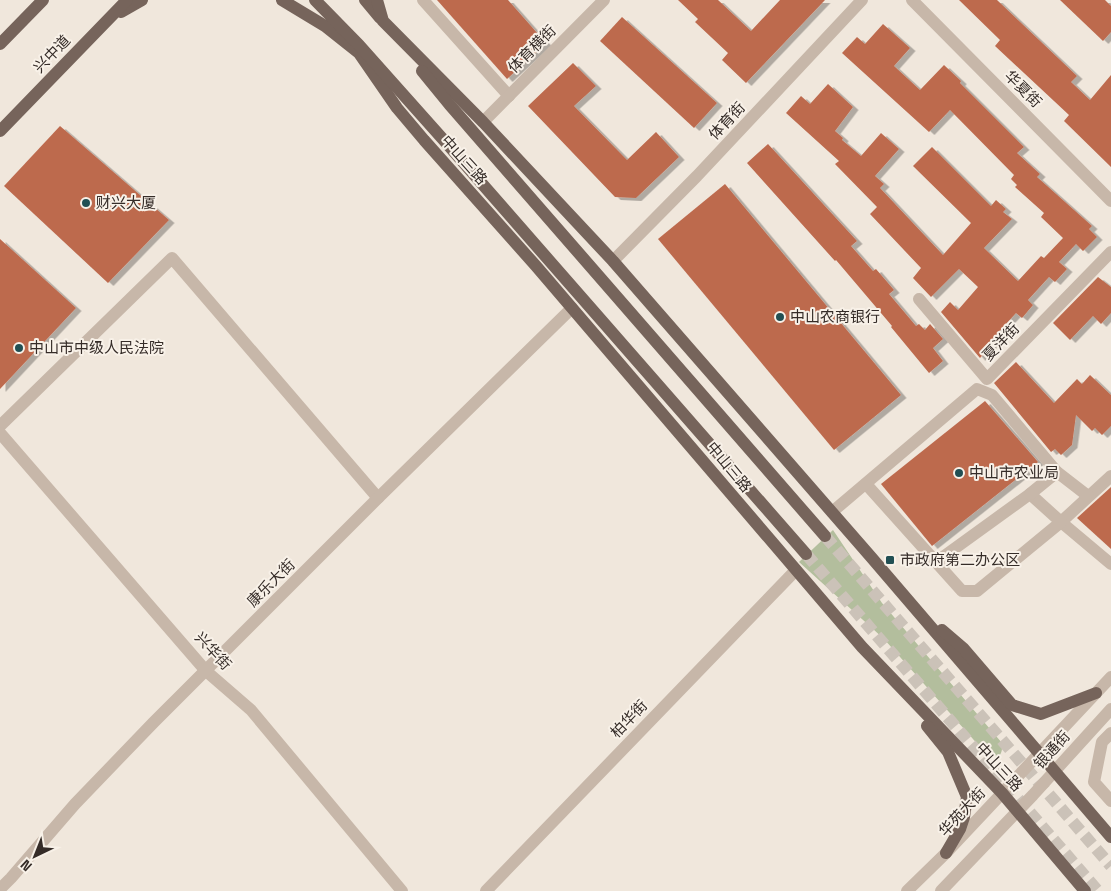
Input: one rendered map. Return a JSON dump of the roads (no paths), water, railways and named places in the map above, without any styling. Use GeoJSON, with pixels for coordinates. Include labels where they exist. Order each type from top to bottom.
{"type":"FeatureCollection","features":[{"type":"Feature","properties":{"kind":"main road"},"geometry":{"type":"LineString","coordinates":[[0,44],[42,0]]}},
{"type":"Feature","properties":{"kind":"main road","name":"兴中道"},"geometry":{"type":"LineString","coordinates":[[0,131],[127,0]]}},
{"type":"Feature","properties":{"kind":"main road"},"geometry":{"type":"LineString","coordinates":[[110,18],[142,0]]}},
{"type":"Feature","properties":{"kind":"main road"},"geometry":{"type":"LineString","coordinates":[[282,0],[359,49]]}},
{"type":"Feature","properties":{"kind":"main road","name":"中山三路"},"geometry":{"type":"LineString","coordinates":[[315,0],[587,302],[806,554]]}},
{"type":"Feature","properties":{"kind":"main road","name":"中山三路"},"geometry":{"type":"LineString","coordinates":[[365,0],[449,104],[825,536]]}},
{"type":"Feature","properties":{"kind":"main road"},"geometry":{"type":"LineString","coordinates":[[377,0],[383,21]]}},
{"type":"Feature","properties":{"kind":"main road","name":"中山三路"},"geometry":{"type":"LineString","coordinates":[[383,21],[483,122],[613,261],[1026,736],[1038,753],[1111,838]]}},
{"type":"Feature","properties":{"kind":"main road","name":"中山三路"},"geometry":{"type":"LineString","coordinates":[[359,49],[397,108],[572,308],[862,647],[1002,793],[1016,812],[1085,891]]}},
{"type":"Feature","properties":{"kind":"main road"},"geometry":{"type":"LineString","coordinates":[[911,604],[963,648],[1012,705],[1041,714],[1096,694]]}},
{"type":"Feature","properties":{"kind":"main road"},"geometry":{"type":"LineString","coordinates":[[862,647],[948,752],[956,770],[967,797],[960,830],[946,853]]}},
{"type":"Feature","properties":{"kind":"street"},"geometry":{"type":"LineString","coordinates":[[423,0],[509,96]]}},
{"type":"Feature","properties":{"kind":"street","name":"体育横街"},"geometry":{"type":"LineString","coordinates":[[483,122],[604,0]]}},
{"type":"Feature","properties":{"kind":"street","name":"体育街"},"geometry":{"type":"LineString","coordinates":[[613,261],[697,176],[862,0]]}},
{"type":"Feature","properties":{"kind":"street","name":"华夏街"},"geometry":{"type":"LineString","coordinates":[[912,0],[1111,201]]}},
{"type":"Feature","properties":{"kind":"street","name":"夏洋街"},"geometry":{"type":"LineString","coordinates":[[919,299],[987,379],[1111,252]]}},
{"type":"Feature","properties":{"kind":"street"},"geometry":{"type":"LineString","coordinates":[[0,426],[172,258],[378,498]]}},
{"type":"Feature","properties":{"kind":"street","name":"康乐大街"},"geometry":{"type":"LineString","coordinates":[[0,889],[12,878],[75,804],[378,498],[572,308]]}},
{"type":"Feature","properties":{"kind":"street"},"geometry":{"type":"LineString","coordinates":[[832,512],[976,389],[992,395],[1057,472],[1088,496]]}},
{"type":"Feature","properties":{"kind":"street","name":"兴华街"},"geometry":{"type":"LineString","coordinates":[[0,433],[206,671],[251,710],[402,891]]}},
{"type":"Feature","properties":{"kind":"street"},"geometry":{"type":"LineString","coordinates":[[936,562],[1030,494],[1057,472]]}},
{"type":"Feature","properties":{"kind":"street"},"geometry":{"type":"LineString","coordinates":[[866,484],[962,591],[977,591],[1061,522],[1111,476]]}},
{"type":"Feature","properties":{"kind":"street"},"geometry":{"type":"LineString","coordinates":[[1030,494],[1111,564]]}},
{"type":"Feature","properties":{"kind":"street","name":"柏华街"},"geometry":{"type":"LineString","coordinates":[[486,891],[796,570]]}},
{"type":"Feature","properties":{"kind":"street","name":"华苑大街"},"geometry":{"type":"LineString","coordinates":[[907,891],[946,853],[1111,677]]}},
{"type":"Feature","properties":{"kind":"street","name":"银通街"},"geometry":{"type":"LineString","coordinates":[[1016,812],[1111,709]]}},
{"type":"Feature","properties":{"kind":"street"},"geometry":{"type":"LineString","coordinates":[[1111,733],[1102,742],[1094,782],[1111,801]]}},
{"type":"Feature","properties":{"kind":"street"},"geometry":{"type":"LineString","coordinates":[[942,891],[1016,812]]}},
{"type":"Feature","properties":{"kind":"tunnel"},"geometry":{"type":"LineString","coordinates":[[825,536],[1111,866]]}},
{"type":"Feature","properties":{"kind":"tunnel"},"geometry":{"type":"LineString","coordinates":[[806,554],[1098,891]]}},
{"type":"Feature","properties":{"kind":"place","name":"财兴大厦"},"geometry":{"type":"Point","coordinates":[86,203]}},
{"type":"Feature","properties":{"kind":"place","name":"中山农商银行"},"geometry":{"type":"Point","coordinates":[780,317]}},
{"type":"Feature","properties":{"kind":"place","name":"中山市中级人民法院"},"geometry":{"type":"Point","coordinates":[19,348]}},
{"type":"Feature","properties":{"kind":"place","name":"中山市农业局"},"geometry":{"type":"Point","coordinates":[959,473]}},
{"type":"Feature","properties":{"kind":"place","name":"市政府第二办公区"},"geometry":{"type":"Point","coordinates":[890,560]}}]}
